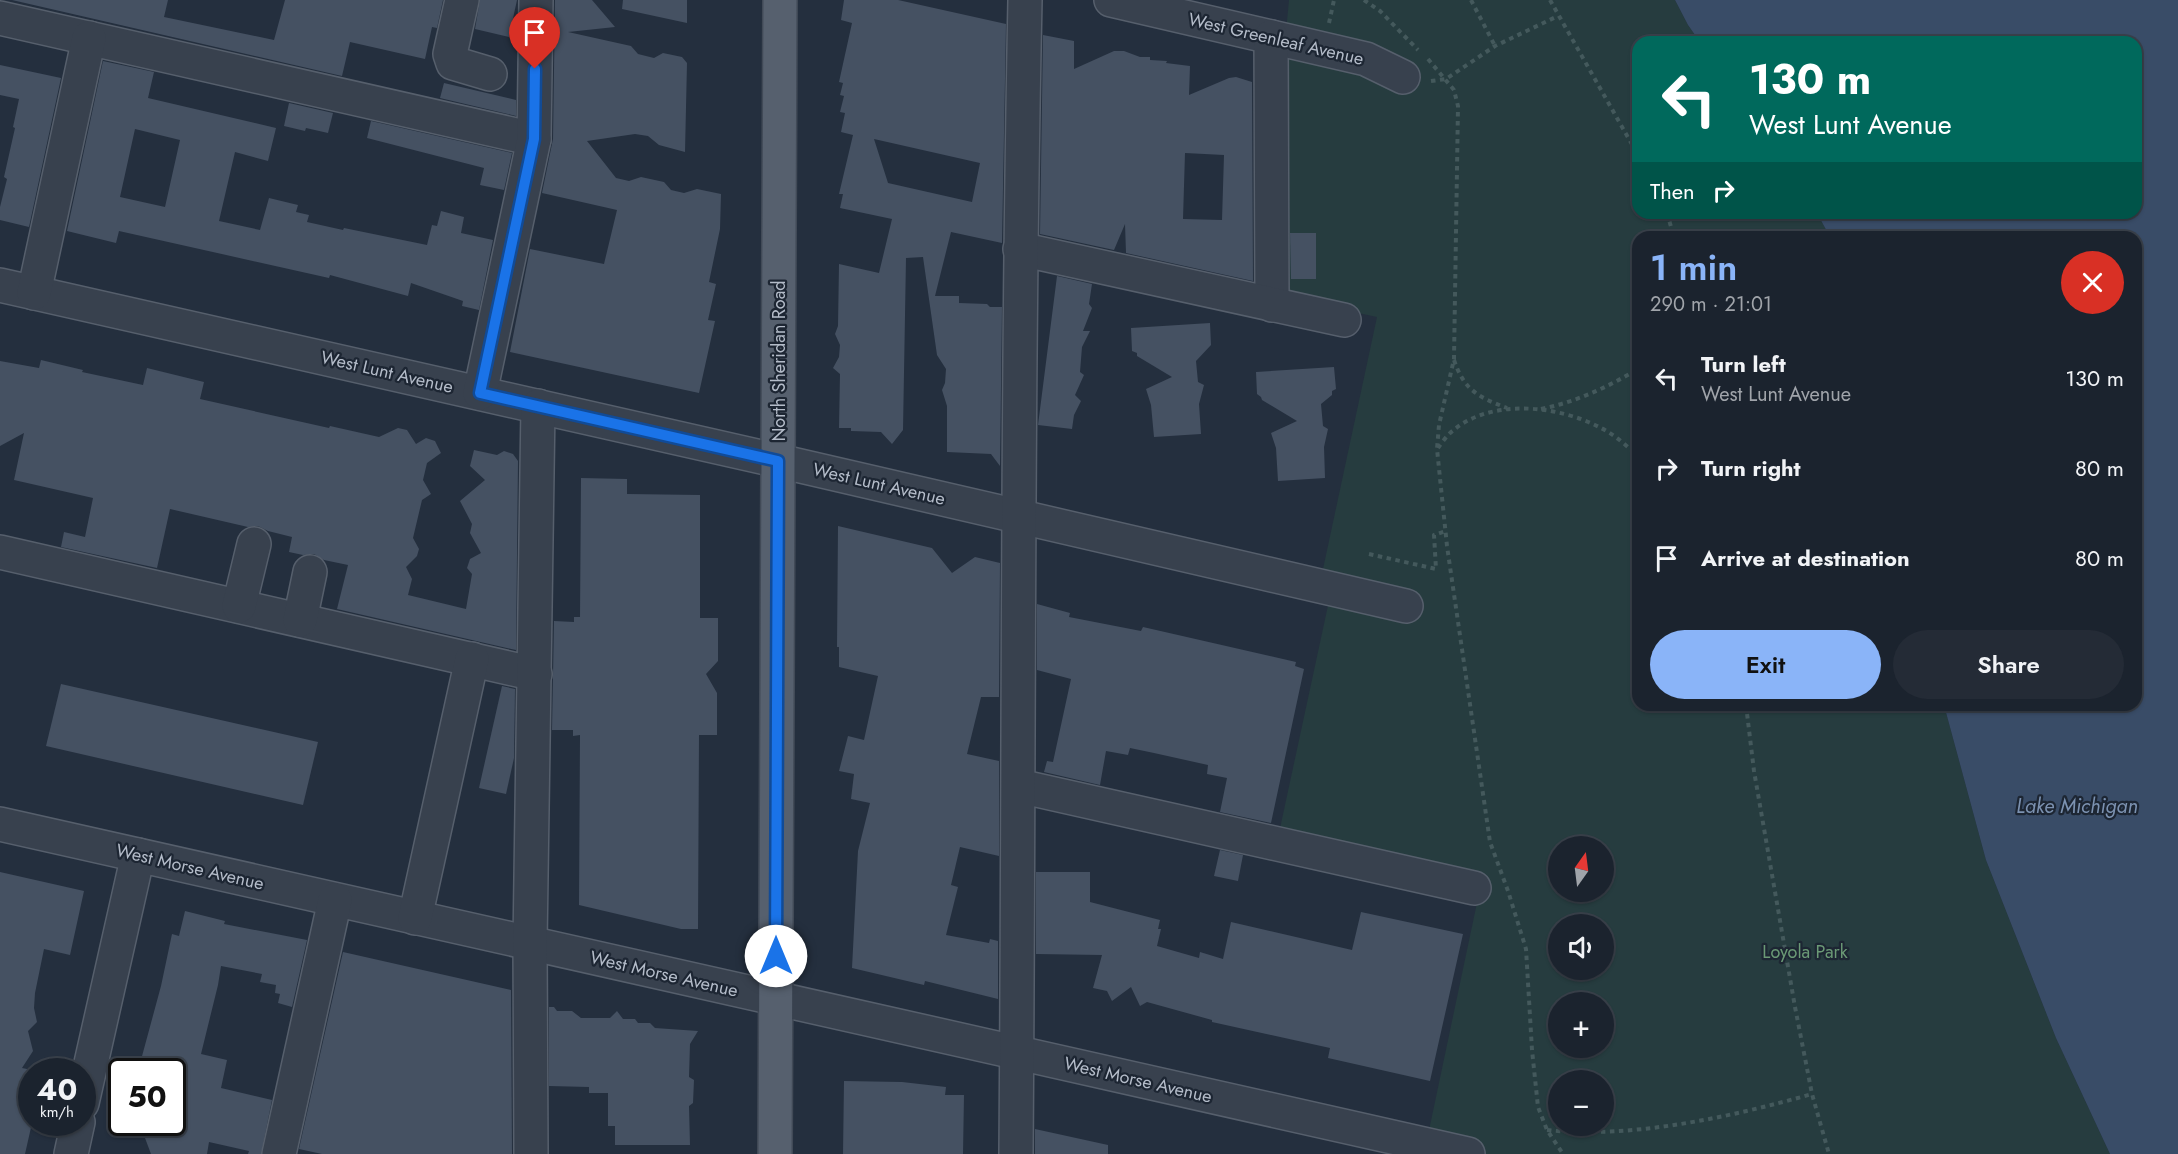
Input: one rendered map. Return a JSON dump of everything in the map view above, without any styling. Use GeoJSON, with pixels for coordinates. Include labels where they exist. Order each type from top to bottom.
{"type":"FeatureCollection","features":[{"type":"Feature","properties":{"kind":"main road","name":"North Sheridan Road"},"geometry":{"type":"LineString","coordinates":[[776,1154],[780,0]]}},
{"type":"Feature","properties":{"kind":"street"},"geometry":{"type":"LineString","coordinates":[[462,0],[450,54],[453,63],[490,75]]}},
{"type":"Feature","properties":{"kind":"street"},"geometry":{"type":"LineString","coordinates":[[480,393],[534,139],[536,0]]}},
{"type":"Feature","properties":{"kind":"street"},"geometry":{"type":"LineString","coordinates":[[1016,1154],[1020,249],[1025,0]]}},
{"type":"Feature","properties":{"kind":"street","name":"West Greenleaf Avenue"},"geometry":{"type":"LineString","coordinates":[[1111,0],[1366,59],[1414,80]]}},
{"type":"Feature","properties":{"kind":"street"},"geometry":{"type":"LineString","coordinates":[[0,18],[534,139]]}},
{"type":"Feature","properties":{"kind":"street"},"geometry":{"type":"LineString","coordinates":[[1271,37],[1272,305]]}},
{"type":"Feature","properties":{"kind":"street"},"geometry":{"type":"LineString","coordinates":[[34,293],[89,38]]}},
{"type":"Feature","properties":{"kind":"street"},"geometry":{"type":"LineString","coordinates":[[1020,249],[1344,320]]}},
{"type":"Feature","properties":{"kind":"street","name":"West Lunt Avenue"},"geometry":{"type":"LineString","coordinates":[[0,285],[1406,606]]}},
{"type":"Feature","properties":{"kind":"street"},"geometry":{"type":"LineString","coordinates":[[531,1154],[530,944],[537,406]]}},
{"type":"Feature","properties":{"kind":"street"},"geometry":{"type":"LineString","coordinates":[[239,606],[254,544]]}},
{"type":"Feature","properties":{"kind":"street"},"geometry":{"type":"LineString","coordinates":[[0,552],[535,674]]}},
{"type":"Feature","properties":{"kind":"street"},"geometry":{"type":"LineString","coordinates":[[300,620],[310,572]]}},
{"type":"Feature","properties":{"kind":"street"},"geometry":{"type":"LineString","coordinates":[[415,918],[472,659]]}},
{"type":"Feature","properties":{"kind":"street"},"geometry":{"type":"LineString","coordinates":[[1019,786],[1474,888]]}},
{"type":"Feature","properties":{"kind":"street","name":"West Morse Avenue"},"geometry":{"type":"LineString","coordinates":[[0,824],[1468,1154]]}},
{"type":"Feature","properties":{"kind":"street"},"geometry":{"type":"LineString","coordinates":[[92,1058],[138,855]]}},
{"type":"Feature","properties":{"kind":"street"},"geometry":{"type":"LineString","coordinates":[[279,1154],[335,900]]}},
{"type":"Feature","properties":{"kind":"street"},"geometry":{"type":"LineString","coordinates":[[71,1154],[75,1136]]}},
{"type":"Feature","properties":{"kind":"path"},"geometry":{"type":"LineString","coordinates":[[1364,0],[1380,11],[1446,79],[1455,90],[1458,106],[1454,359],[1439,425],[1437,449],[1446,531],[1490,842],[1526,949],[1538,1107],[1547,1130],[1563,1154]]}},
{"type":"Feature","properties":{"kind":"path"},"geometry":{"type":"LineString","coordinates":[[1471,0],[1495,46]]}},
{"type":"Feature","properties":{"kind":"path"},"geometry":{"type":"LineString","coordinates":[[1550,0],[1632,145]]}},
{"type":"Feature","properties":{"kind":"path"},"geometry":{"type":"LineString","coordinates":[[1414,80],[1446,79],[1495,46],[1558,16]]}},
{"type":"Feature","properties":{"kind":"path"},"geometry":{"type":"LineString","coordinates":[[1454,359],[1466,386],[1488,401],[1508,409]]}},
{"type":"Feature","properties":{"kind":"path"},"geometry":{"type":"LineString","coordinates":[[1537,410],[1562,405],[1616,382],[1632,373]]}},
{"type":"Feature","properties":{"kind":"path"},"geometry":{"type":"LineString","coordinates":[[1437,449],[1449,434],[1465,423],[1508,409],[1537,410],[1573,417],[1601,428],[1632,451]]}},
{"type":"Feature","properties":{"kind":"path"},"geometry":{"type":"LineString","coordinates":[[1369,554],[1436,569],[1434,535],[1446,531]]}},
{"type":"Feature","properties":{"kind":"path"},"geometry":{"type":"LineString","coordinates":[[1747,711],[1754,771],[1778,914],[1812,1094],[1829,1154]]}},
{"type":"Feature","properties":{"kind":"path"},"geometry":{"type":"LineString","coordinates":[[1547,1130],[1608,1132],[1657,1127],[1779,1104],[1812,1094]]}},
{"type":"Feature","properties":{"kind":"green space","name":"Loyola Park"},"geometry":{"type":"Polygon","coordinates":[[[1289,0],[1675,0],[1696,36],[1632,36],[1632,219],[1820,219],[1827,231],[1632,231],[1632,711],[1946,711],[1986,860],[2056,1038],[2110,1154],[1424,1154],[1482,879],[1279,833],[1335,573],[1323,569],[1377,317],[1284,297],[1284,53],[1289,0]]]}},
{"type":"Feature","properties":{"kind":"water","name":"Lake Michigan"},"geometry":{"type":"Polygon","coordinates":[[[1675,0],[2178,0],[2178,1154],[2110,1154],[2056,1038],[1986,860],[1946,711],[2142,711],[2142,231],[1827,231],[1820,219],[2142,219],[2142,36],[1696,36],[1675,0]]]}},
{"type":"Feature","properties":{"kind":"building"},"geometry":{"type":"Polygon","coordinates":[[[12,0],[168,0],[164,17],[274,40],[285,0],[443,0],[437,28],[432,27],[425,59],[350,42],[342,76],[12,0]]]}},
{"type":"Feature","properties":{"kind":"building"},"geometry":{"type":"Polygon","coordinates":[[[480,0],[517,0],[509,37],[475,29],[480,0]]]}},
{"type":"Feature","properties":{"kind":"building"},"geometry":{"type":"Polygon","coordinates":[[[555,0],[592,0],[615,27],[568,32],[631,46],[638,54],[654,58],[663,53],[682,57],[687,63],[685,152],[659,145],[648,136],[635,134],[587,141],[616,178],[629,181],[641,177],[664,182],[671,190],[684,193],[697,189],[721,194],[720,229],[709,282],[716,284],[708,320],[715,321],[699,393],[510,352],[530,249],[604,264],[617,210],[542,193],[553,139],[555,0]]]}},
{"type":"Feature","properties":{"kind":"building"},"geometry":{"type":"Polygon","coordinates":[[[623,0],[687,0],[687,23],[622,9],[623,0]]]}},
{"type":"Feature","properties":{"kind":"building"},"geometry":{"type":"Polygon","coordinates":[[[844,0],[898,0],[1006,24],[1002,243],[951,232],[935,296],[959,296],[959,303],[1002,307],[1000,466],[991,454],[947,452],[947,406],[942,390],[946,369],[937,355],[923,257],[906,258],[903,430],[892,444],[881,432],[851,431],[851,428],[839,428],[840,374],[833,368],[839,357],[840,345],[835,334],[838,326],[839,264],[879,273],[892,219],[840,208],[843,194],[839,194],[853,135],[841,132],[845,113],[840,112],[844,96],[840,95],[843,83],[839,82],[852,23],[841,20],[844,0]],[[874,139],[888,183],[972,202],[980,163],[874,139]]]}},
{"type":"Feature","properties":{"kind":"building"},"geometry":{"type":"Polygon","coordinates":[[[1043,35],[1074,41],[1074,69],[1114,51],[1124,51],[1140,57],[1150,57],[1150,60],[1190,66],[1189,95],[1229,78],[1236,77],[1252,82],[1253,281],[1126,253],[1125,224],[1114,250],[1040,234],[1043,35]],[[1185,153],[1183,219],[1222,220],[1224,155],[1185,153]]]}},
{"type":"Feature","properties":{"kind":"building"},"geometry":{"type":"Polygon","coordinates":[[[103,61],[154,72],[148,98],[276,128],[268,161],[235,152],[219,221],[260,230],[269,198],[298,205],[296,212],[309,215],[307,222],[427,245],[432,225],[437,226],[441,211],[464,217],[461,233],[493,240],[479,310],[462,306],[463,301],[411,283],[408,296],[330,275],[329,278],[119,231],[116,243],[67,231],[103,61]],[[135,129],[120,197],[165,207],[180,140],[135,129]]]}},
{"type":"Feature","properties":{"kind":"building"},"geometry":{"type":"Polygon","coordinates":[[[0,65],[61,78],[29,227],[0,220],[0,207],[7,179],[4,177],[19,99],[0,95],[0,65]]]}},
{"type":"Feature","properties":{"kind":"building"},"geometry":{"type":"Polygon","coordinates":[[[444,83],[516,100],[516,116],[440,98],[444,83]]]}},
{"type":"Feature","properties":{"kind":"building"},"geometry":{"type":"Polygon","coordinates":[[[289,103],[333,113],[328,133],[284,126],[289,103]]]}},
{"type":"Feature","properties":{"kind":"building"},"geometry":{"type":"Polygon","coordinates":[[[371,121],[512,153],[504,190],[480,185],[484,168],[367,138],[371,121]]]}},
{"type":"Feature","properties":{"kind":"building"},"geometry":{"type":"Polygon","coordinates":[[[1290,233],[1316,233],[1316,279],[1291,279],[1290,233]]]}},
{"type":"Feature","properties":{"kind":"building"},"geometry":{"type":"Polygon","coordinates":[[[1057,276],[1092,284],[1089,304],[1092,308],[1083,331],[1090,331],[1082,347],[1080,372],[1084,375],[1075,395],[1081,401],[1074,415],[1072,429],[1038,425],[1057,276]]]}},
{"type":"Feature","properties":{"kind":"building"},"geometry":{"type":"Polygon","coordinates":[[[1210,323],[1211,345],[1196,361],[1198,382],[1204,385],[1199,404],[1201,434],[1154,437],[1151,405],[1146,389],[1172,377],[1132,351],[1131,328],[1210,323]]]}},
{"type":"Feature","properties":{"kind":"building"},"geometry":{"type":"Polygon","coordinates":[[[41,360],[83,370],[82,372],[143,385],[147,368],[204,382],[200,399],[379,437],[398,428],[407,430],[416,444],[426,438],[435,441],[441,453],[427,463],[423,480],[431,494],[422,500],[413,538],[419,549],[417,556],[406,567],[412,579],[408,595],[466,609],[472,574],[467,568],[470,559],[481,553],[470,533],[472,524],[460,501],[485,480],[470,466],[474,450],[497,455],[504,451],[513,454],[518,461],[516,650],[337,609],[348,565],[324,560],[314,554],[303,555],[289,552],[292,537],[258,526],[248,527],[170,509],[157,568],[61,547],[64,532],[85,537],[93,498],[14,480],[24,433],[0,446],[0,361],[39,368],[41,360]]]}},
{"type":"Feature","properties":{"kind":"building"},"geometry":{"type":"Polygon","coordinates":[[[1334,367],[1336,389],[1321,404],[1323,426],[1328,429],[1324,447],[1325,478],[1278,481],[1276,448],[1271,433],[1297,421],[1262,400],[1257,394],[1256,372],[1334,367]]]}},
{"type":"Feature","properties":{"kind":"building"},"geometry":{"type":"Polygon","coordinates":[[[581,478],[627,479],[627,494],[700,495],[700,618],[718,618],[718,661],[706,674],[717,693],[717,735],[699,735],[698,929],[681,929],[579,905],[580,735],[573,736],[573,730],[552,730],[554,621],[574,622],[574,617],[580,617],[581,478]]]}},
{"type":"Feature","properties":{"kind":"building"},"geometry":{"type":"Polygon","coordinates":[[[838,526],[932,548],[952,573],[975,557],[1000,563],[999,697],[981,697],[967,754],[999,761],[999,856],[960,847],[951,885],[958,887],[946,935],[989,943],[990,939],[998,941],[998,999],[925,981],[924,985],[852,968],[858,851],[870,803],[851,799],[854,774],[839,771],[848,736],[864,740],[878,676],[839,667],[839,647],[837,647],[838,526]]]}},
{"type":"Feature","properties":{"kind":"building"},"geometry":{"type":"Polygon","coordinates":[[[1037,604],[1070,613],[1069,617],[1141,631],[1143,627],[1296,662],[1295,666],[1304,669],[1271,823],[1220,812],[1227,778],[1207,774],[1208,765],[1130,748],[1128,755],[1106,751],[1100,785],[1044,772],[1047,761],[1053,762],[1071,679],[1037,670],[1037,604]]]}},
{"type":"Feature","properties":{"kind":"building"},"geometry":{"type":"Polygon","coordinates":[[[61,684],[318,742],[303,805],[46,746],[61,684]]]}},
{"type":"Feature","properties":{"kind":"building"},"geometry":{"type":"Polygon","coordinates":[[[502,686],[515,689],[514,758],[506,794],[479,788],[502,686]]]}},
{"type":"Feature","properties":{"kind":"building"},"geometry":{"type":"Polygon","coordinates":[[[1220,850],[1243,855],[1238,881],[1214,876],[1220,850]]]}},
{"type":"Feature","properties":{"kind":"building"},"geometry":{"type":"Polygon","coordinates":[[[0,872],[84,891],[70,955],[44,949],[35,993],[34,1008],[37,1022],[28,1031],[33,1051],[28,1058],[18,1058],[18,1136],[29,1136],[25,1154],[0,1154],[0,872]]]}},
{"type":"Feature","properties":{"kind":"building"},"geometry":{"type":"Polygon","coordinates":[[[1036,872],[1090,872],[1090,902],[1160,920],[1158,929],[1161,929],[1157,946],[1199,958],[1200,952],[1223,959],[1231,922],[1352,950],[1361,912],[1463,934],[1430,1081],[1328,1058],[1330,1048],[1212,1022],[1212,1020],[1147,1002],[1140,1006],[1131,987],[1112,1001],[1107,991],[1093,988],[1102,955],[1036,954],[1036,872]]]}},
{"type":"Feature","properties":{"kind":"building"},"geometry":{"type":"Polygon","coordinates":[[[185,911],[225,921],[224,924],[307,940],[292,1007],[278,1003],[280,994],[275,993],[276,985],[260,982],[262,974],[221,966],[201,1054],[227,1060],[221,1088],[272,1100],[261,1154],[248,1154],[249,1151],[209,1142],[207,1154],[151,1154],[144,1136],[186,1136],[186,1058],[142,1058],[172,934],[179,936],[185,911]]]}},
{"type":"Feature","properties":{"kind":"building"},"geometry":{"type":"Polygon","coordinates":[[[343,952],[511,990],[512,1154],[322,1154],[299,1149],[343,952]]]}},
{"type":"Feature","properties":{"kind":"building"},"geometry":{"type":"Polygon","coordinates":[[[549,1007],[554,1007],[557,1011],[572,1011],[581,1018],[610,1018],[617,1011],[623,1019],[650,1023],[655,1028],[698,1031],[690,1044],[689,1077],[694,1080],[693,1103],[689,1106],[690,1145],[615,1145],[615,1126],[608,1126],[608,1093],[589,1093],[589,1087],[549,1086],[549,1007]]]}},
{"type":"Feature","properties":{"kind":"building"},"geometry":{"type":"Polygon","coordinates":[[[844,1081],[902,1082],[946,1087],[945,1095],[964,1095],[963,1154],[843,1154],[844,1081]]]}},
{"type":"Feature","properties":{"kind":"building"},"geometry":{"type":"Polygon","coordinates":[[[1035,1129],[1108,1145],[1108,1154],[1035,1154],[1035,1129]]]}},
{"type":"Feature","properties":{"kind":"route"},"geometry":{"type":"LineString","coordinates":[[535,69],[534,139],[480,393],[778,461],[776,956]]}}]}
